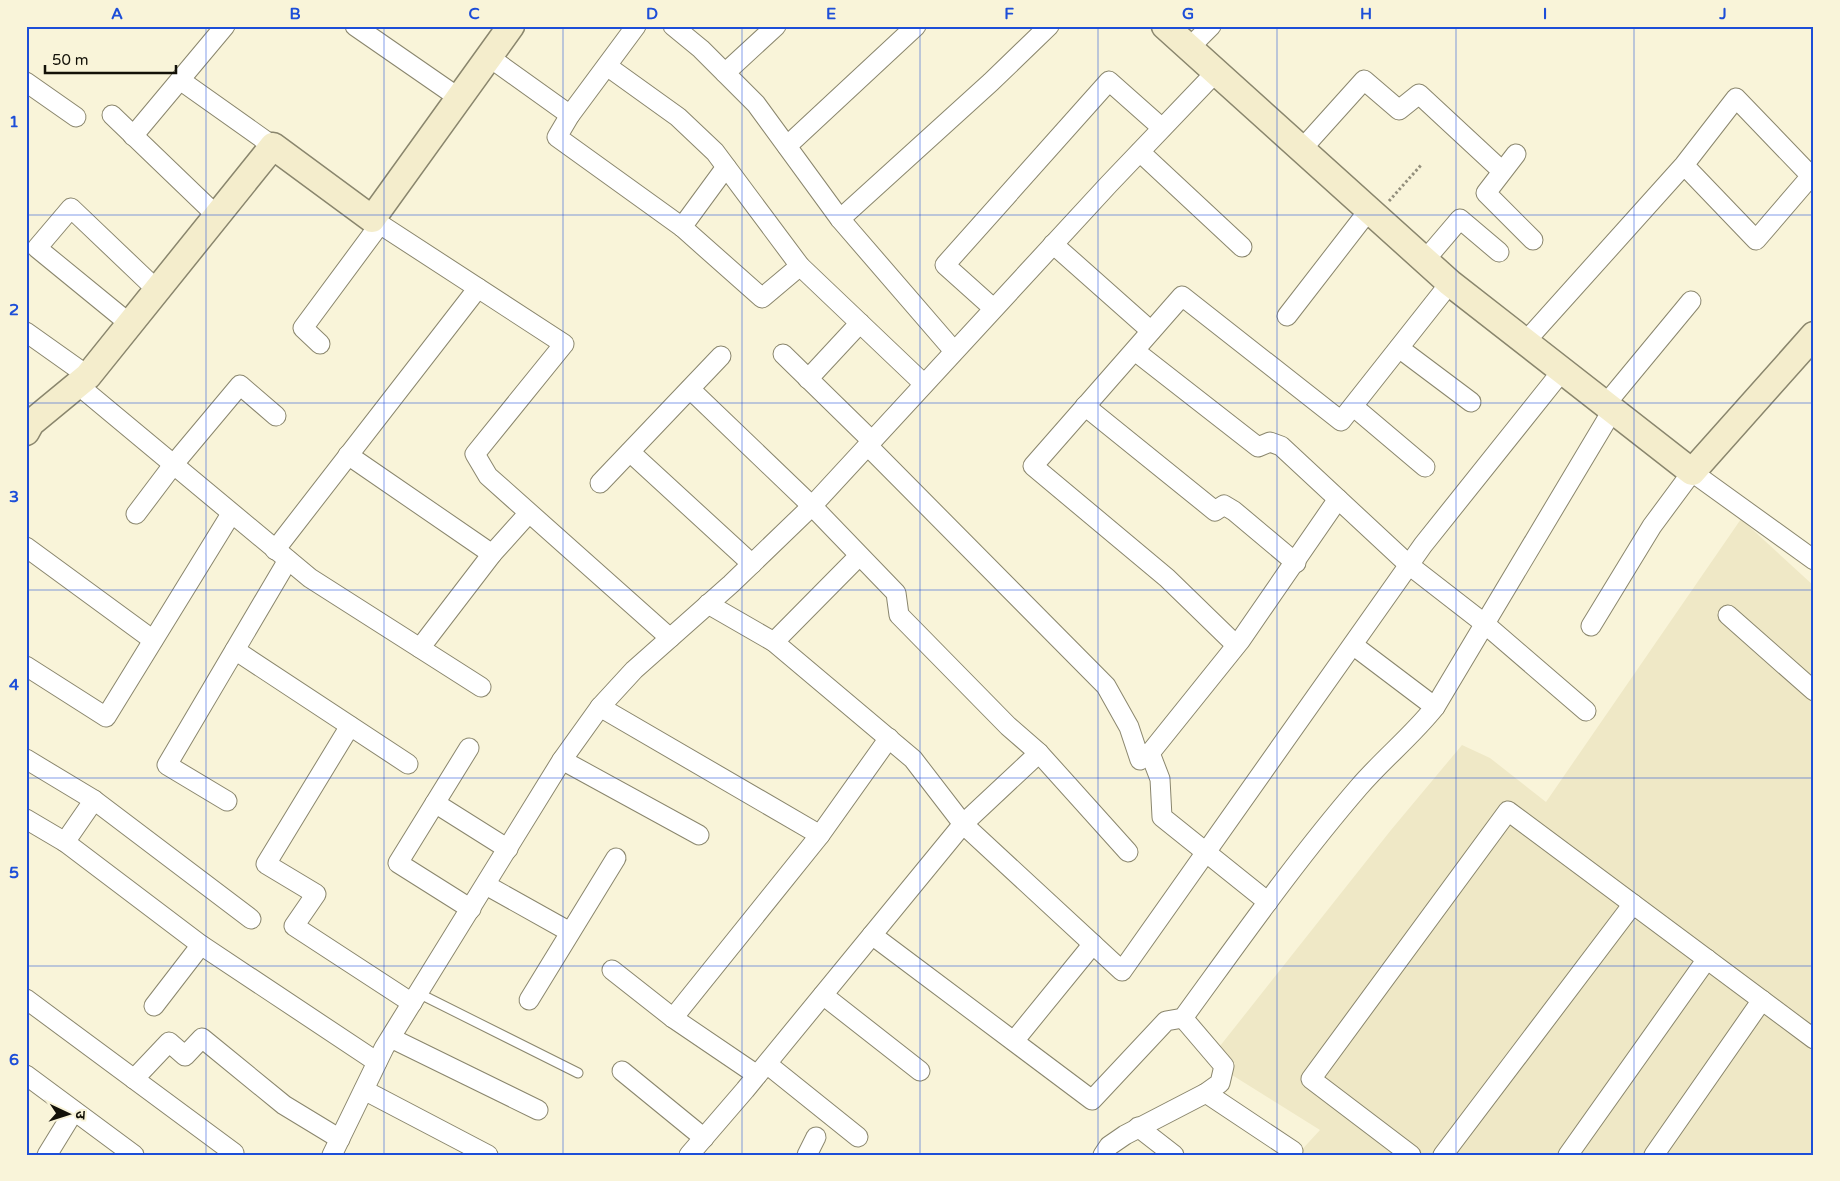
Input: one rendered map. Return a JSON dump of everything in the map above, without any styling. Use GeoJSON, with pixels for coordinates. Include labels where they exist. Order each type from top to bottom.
{"type":"FeatureCollection","features":[{"type":"Feature","properties":{"kind":"street"},"geometry":{"type":"LineString","coordinates":[[133,136],[225,26]]}},
{"type":"Feature","properties":{"kind":"street"},"geometry":{"type":"LineString","coordinates":[[355,26],[459,98]]}},
{"type":"Feature","properties":{"kind":"street"},"geometry":{"type":"LineString","coordinates":[[320,344],[303,328],[459,98],[511,26]]}},
{"type":"Feature","properties":{"kind":"street"},"geometry":{"type":"LineString","coordinates":[[636,26],[570,115],[557,137],[682,227],[762,298],[800,266]]}},
{"type":"Feature","properties":{"kind":"street"},"geometry":{"type":"LineString","coordinates":[[673,26],[756,104],[840,219],[954,351]]}},
{"type":"Feature","properties":{"kind":"street"},"geometry":{"type":"LineString","coordinates":[[725,73],[776,26]]}},
{"type":"Feature","properties":{"kind":"street"},"geometry":{"type":"LineString","coordinates":[[787,146],[916,26]]}},
{"type":"Feature","properties":{"kind":"street"},"geometry":{"type":"LineString","coordinates":[[840,219],[992,82],[1049,26]]}},
{"type":"Feature","properties":{"kind":"street"},"geometry":{"type":"LineString","coordinates":[[1165,26],[1450,283],[1692,472],[1814,560]]}},
{"type":"Feature","properties":{"kind":"street"},"geometry":{"type":"LineString","coordinates":[[1189,48],[1210,26]]}},
{"type":"Feature","properties":{"kind":"street"},"geometry":{"type":"LineString","coordinates":[[489,57],[570,115]]}},
{"type":"Feature","properties":{"kind":"street"},"geometry":{"type":"LineString","coordinates":[[607,66],[678,117],[715,152],[800,266],[924,384]]}},
{"type":"Feature","properties":{"kind":"street"},"geometry":{"type":"LineString","coordinates":[[134,1079],[169,1042],[185,1056],[202,1038],[336,1147],[377,1062],[415,998],[472,909],[562,760],[600,707],[634,670],[752,564],[812,506],[993,308],[1216,72]]}},
{"type":"Feature","properties":{"kind":"street"},"geometry":{"type":"LineString","coordinates":[[180,80],[376,221],[564,344],[475,454],[488,476],[528,514],[670,638]]}},
{"type":"Feature","properties":{"kind":"street"},"geometry":{"type":"LineString","coordinates":[[993,308],[945,265],[1109,80],[1162,128]]}},
{"type":"Feature","properties":{"kind":"street"},"geometry":{"type":"LineString","coordinates":[[1302,150],[1364,80],[1399,110],[1418,94],[1502,171]]}},
{"type":"Feature","properties":{"kind":"street"},"geometry":{"type":"LineString","coordinates":[[26,82],[76,116]]}},
{"type":"Feature","properties":{"kind":"street"},"geometry":{"type":"LineString","coordinates":[[1525,342],[1684,165],[1736,98],[1811,176],[1756,240],[1684,165]]}},
{"type":"Feature","properties":{"kind":"street"},"geometry":{"type":"LineString","coordinates":[[112,115],[216,216]]}},
{"type":"Feature","properties":{"kind":"street"},"geometry":{"type":"LineString","coordinates":[[26,432],[31,423],[83,380],[273,146]]}},
{"type":"Feature","properties":{"kind":"street"},"geometry":{"type":"LineString","coordinates":[[1140,152],[1242,247]]}},
{"type":"Feature","properties":{"kind":"street"},"geometry":{"type":"LineString","coordinates":[[1516,154],[1486,193],[1533,240]]}},
{"type":"Feature","properties":{"kind":"street"},"geometry":{"type":"LineString","coordinates":[[682,227],[726,167]]}},
{"type":"Feature","properties":{"kind":"street"},"geometry":{"type":"LineString","coordinates":[[130,324],[31,255],[71,208],[157,290]]}},
{"type":"Feature","properties":{"kind":"street"},"geometry":{"type":"LineString","coordinates":[[1287,316],[1372,213]]}},
{"type":"Feature","properties":{"kind":"street"},"geometry":{"type":"LineString","coordinates":[[1425,260],[1460,218],[1499,252]]}},
{"type":"Feature","properties":{"kind":"street"},"geometry":{"type":"LineString","coordinates":[[1053,244],[1151,331]]}},
{"type":"Feature","properties":{"kind":"street"},"geometry":{"type":"LineString","coordinates":[[1236,646],[1167,578],[1033,466],[1182,296],[1341,421],[1354,407],[1450,283]]}},
{"type":"Feature","properties":{"kind":"street"},"geometry":{"type":"LineString","coordinates":[[227,801],[168,764],[235,650],[282,555],[348,455],[478,288]]}},
{"type":"Feature","properties":{"kind":"street"},"geometry":{"type":"LineString","coordinates":[[872,935],[1092,1100],[1166,1021],[1184,1018],[1268,902],[1359,787],[1420,725],[1435,707],[1609,408],[1691,302]]}},
{"type":"Feature","properties":{"kind":"street"},"geometry":{"type":"LineString","coordinates":[[808,379],[860,323]]}},
{"type":"Feature","properties":{"kind":"street"},"geometry":{"type":"LineString","coordinates":[[26,332],[83,380],[173,465],[310,578],[481,687]]}},
{"type":"Feature","properties":{"kind":"street"},"geometry":{"type":"LineString","coordinates":[[1591,626],[1652,526],[1692,472],[1814,335]]}},
{"type":"Feature","properties":{"kind":"street"},"geometry":{"type":"LineString","coordinates":[[1399,348],[1471,402]]}},
{"type":"Feature","properties":{"kind":"street"},"geometry":{"type":"LineString","coordinates":[[1135,351],[1258,448],[1270,442],[1281,446],[1409,565],[1485,624],[1586,711]]}},
{"type":"Feature","properties":{"kind":"street"},"geometry":{"type":"LineString","coordinates":[[782,354],[1106,686],[1129,727],[1140,760],[1150,753],[1236,646],[1296,563],[1338,499]]}},
{"type":"Feature","properties":{"kind":"street"},"geometry":{"type":"LineString","coordinates":[[600,483],[721,356]]}},
{"type":"Feature","properties":{"kind":"street"},"geometry":{"type":"LineString","coordinates":[[708,604],[774,642],[913,759],[963,824],[1122,971],[1409,565],[1562,371]]}},
{"type":"Feature","properties":{"kind":"street"},"geometry":{"type":"LineString","coordinates":[[136,514],[173,465],[240,386],[276,416]]}},
{"type":"Feature","properties":{"kind":"street"},"geometry":{"type":"LineString","coordinates":[[690,389],[812,506],[896,593],[899,615],[1008,726],[1039,753],[1128,852]]}},
{"type":"Feature","properties":{"kind":"street"},"geometry":{"type":"LineString","coordinates":[[1085,406],[1215,511],[1224,505],[1234,510],[1296,563]]}},
{"type":"Feature","properties":{"kind":"street"},"geometry":{"type":"LineString","coordinates":[[1354,407],[1425,467]]}},
{"type":"Feature","properties":{"kind":"street"},"geometry":{"type":"LineString","coordinates":[[630,452],[752,564]]}},
{"type":"Feature","properties":{"kind":"street"},"geometry":{"type":"LineString","coordinates":[[348,455],[492,554]]}},
{"type":"Feature","properties":{"kind":"street"},"geometry":{"type":"LineString","coordinates":[[26,666],[106,717],[231,514]]}},
{"type":"Feature","properties":{"kind":"street"},"geometry":{"type":"LineString","coordinates":[[420,648],[492,554],[528,514]]}},
{"type":"Feature","properties":{"kind":"street"},"geometry":{"type":"LineString","coordinates":[[26,547],[154,640]]}},
{"type":"Feature","properties":{"kind":"street"},"geometry":{"type":"LineString","coordinates":[[774,642],[860,556]]}},
{"type":"Feature","properties":{"kind":"street"},"geometry":{"type":"LineString","coordinates":[[1728,616],[1814,690]]}},
{"type":"Feature","properties":{"kind":"street"},"geometry":{"type":"LineString","coordinates":[[1353,645],[1435,707]]}},
{"type":"Feature","properties":{"kind":"street"},"geometry":{"type":"LineString","coordinates":[[235,650],[408,764]]}},
{"type":"Feature","properties":{"kind":"street"},"geometry":{"type":"LineString","coordinates":[[600,707],[820,835]]}},
{"type":"Feature","properties":{"kind":"street"},"geometry":{"type":"LineString","coordinates":[[350,726],[266,864],[316,894],[294,926],[415,998]]}},
{"type":"Feature","properties":{"kind":"street"},"geometry":{"type":"LineString","coordinates":[[673,1018],[820,835],[889,738]]}},
{"type":"Feature","properties":{"kind":"street"},"geometry":{"type":"LineString","coordinates":[[469,748],[398,863],[472,909]]}},
{"type":"Feature","properties":{"kind":"street"},"geometry":{"type":"LineString","coordinates":[[689,1155],[963,824],[1039,753]]}},
{"type":"Feature","properties":{"kind":"street"},"geometry":{"type":"LineString","coordinates":[[1150,753],[1160,779],[1162,817],[1268,902]]}},
{"type":"Feature","properties":{"kind":"street"},"geometry":{"type":"LineString","coordinates":[[26,759],[94,800],[251,918]]}},
{"type":"Feature","properties":{"kind":"street"},"geometry":{"type":"LineString","coordinates":[[562,760],[700,835]]}},
{"type":"Feature","properties":{"kind":"street"},"geometry":{"type":"LineString","coordinates":[[65,842],[94,800]]}},
{"type":"Feature","properties":{"kind":"street"},"geometry":{"type":"LineString","coordinates":[[435,803],[508,849]]}},
{"type":"Feature","properties":{"kind":"street"},"geometry":{"type":"LineString","coordinates":[[1411,1155],[1311,1079],[1508,811],[1814,1039]]}},
{"type":"Feature","properties":{"kind":"street"},"geometry":{"type":"LineString","coordinates":[[26,819],[65,842],[201,945],[377,1062]]}},
{"type":"Feature","properties":{"kind":"street"},"geometry":{"type":"LineString","coordinates":[[528,1000],[616,858]]}},
{"type":"Feature","properties":{"kind":"street"},"geometry":{"type":"LineString","coordinates":[[486,885],[570,932]]}},
{"type":"Feature","properties":{"kind":"street"},"geometry":{"type":"LineString","coordinates":[[1443,1155],[1633,904]]}},
{"type":"Feature","properties":{"kind":"street"},"geometry":{"type":"LineString","coordinates":[[1014,1041],[1093,944]]}},
{"type":"Feature","properties":{"kind":"street"},"geometry":{"type":"LineString","coordinates":[[154,1006],[201,945]]}},
{"type":"Feature","properties":{"kind":"street"},"geometry":{"type":"LineString","coordinates":[[1568,1155],[1707,959]]}},
{"type":"Feature","properties":{"kind":"street"},"geometry":{"type":"LineString","coordinates":[[612,970],[673,1018],[762,1069],[858,1136]]}},
{"type":"Feature","properties":{"kind":"street"},"geometry":{"type":"LineString","coordinates":[[823,995],[920,1071]]}},
{"type":"Feature","properties":{"kind":"street"},"geometry":{"type":"LineString","coordinates":[[26,999],[234,1153],[233,1155]]}},
{"type":"Feature","properties":{"kind":"street"},"geometry":{"type":"LineString","coordinates":[[1654,1155],[1762,1000]]}},
{"type":"Feature","properties":{"kind":"street"},"geometry":{"type":"LineString","coordinates":[[1103,1155],[1109,1146],[1138,1127],[1206,1093],[1220,1082],[1224,1066],[1184,1018]]}},
{"type":"Feature","properties":{"kind":"street"},"geometry":{"type":"LineString","coordinates":[[391,1038],[538,1110]]}},
{"type":"Feature","properties":{"kind":"street"},"geometry":{"type":"LineString","coordinates":[[622,1071],[704,1138]]}},
{"type":"Feature","properties":{"kind":"street"},"geometry":{"type":"LineString","coordinates":[[26,1075],[134,1155]]}},
{"type":"Feature","properties":{"kind":"street"},"geometry":{"type":"LineString","coordinates":[[364,1090],[488,1155]]}},
{"type":"Feature","properties":{"kind":"street"},"geometry":{"type":"LineString","coordinates":[[1206,1093],[1292,1152]]}},
{"type":"Feature","properties":{"kind":"street"},"geometry":{"type":"LineString","coordinates":[[47,1155],[74,1111]]}},
{"type":"Feature","properties":{"kind":"street"},"geometry":{"type":"LineString","coordinates":[[1138,1127],[1174,1155]]}},
{"type":"Feature","properties":{"kind":"street"},"geometry":{"type":"LineString","coordinates":[[807,1155],[816,1137]]}},
{"type":"Feature","properties":{"kind":"lane"},"geometry":{"type":"LineString","coordinates":[[415,998],[578,1073]]}},
{"type":"Feature","properties":{"kind":"path"},"geometry":{"type":"LineString","coordinates":[[1372,213],[1422,164]]}},
{"type":"Feature","properties":{"kind":"shaded area"},"geometry":{"type":"Polygon","coordinates":[[[1741,519],[1814,586],[1814,1155],[1297,1155],[1320,1130],[1232,1075],[1220,1046],[1391,830],[1462,745],[1490,758],[1546,802],[1741,519]]]}}]}
